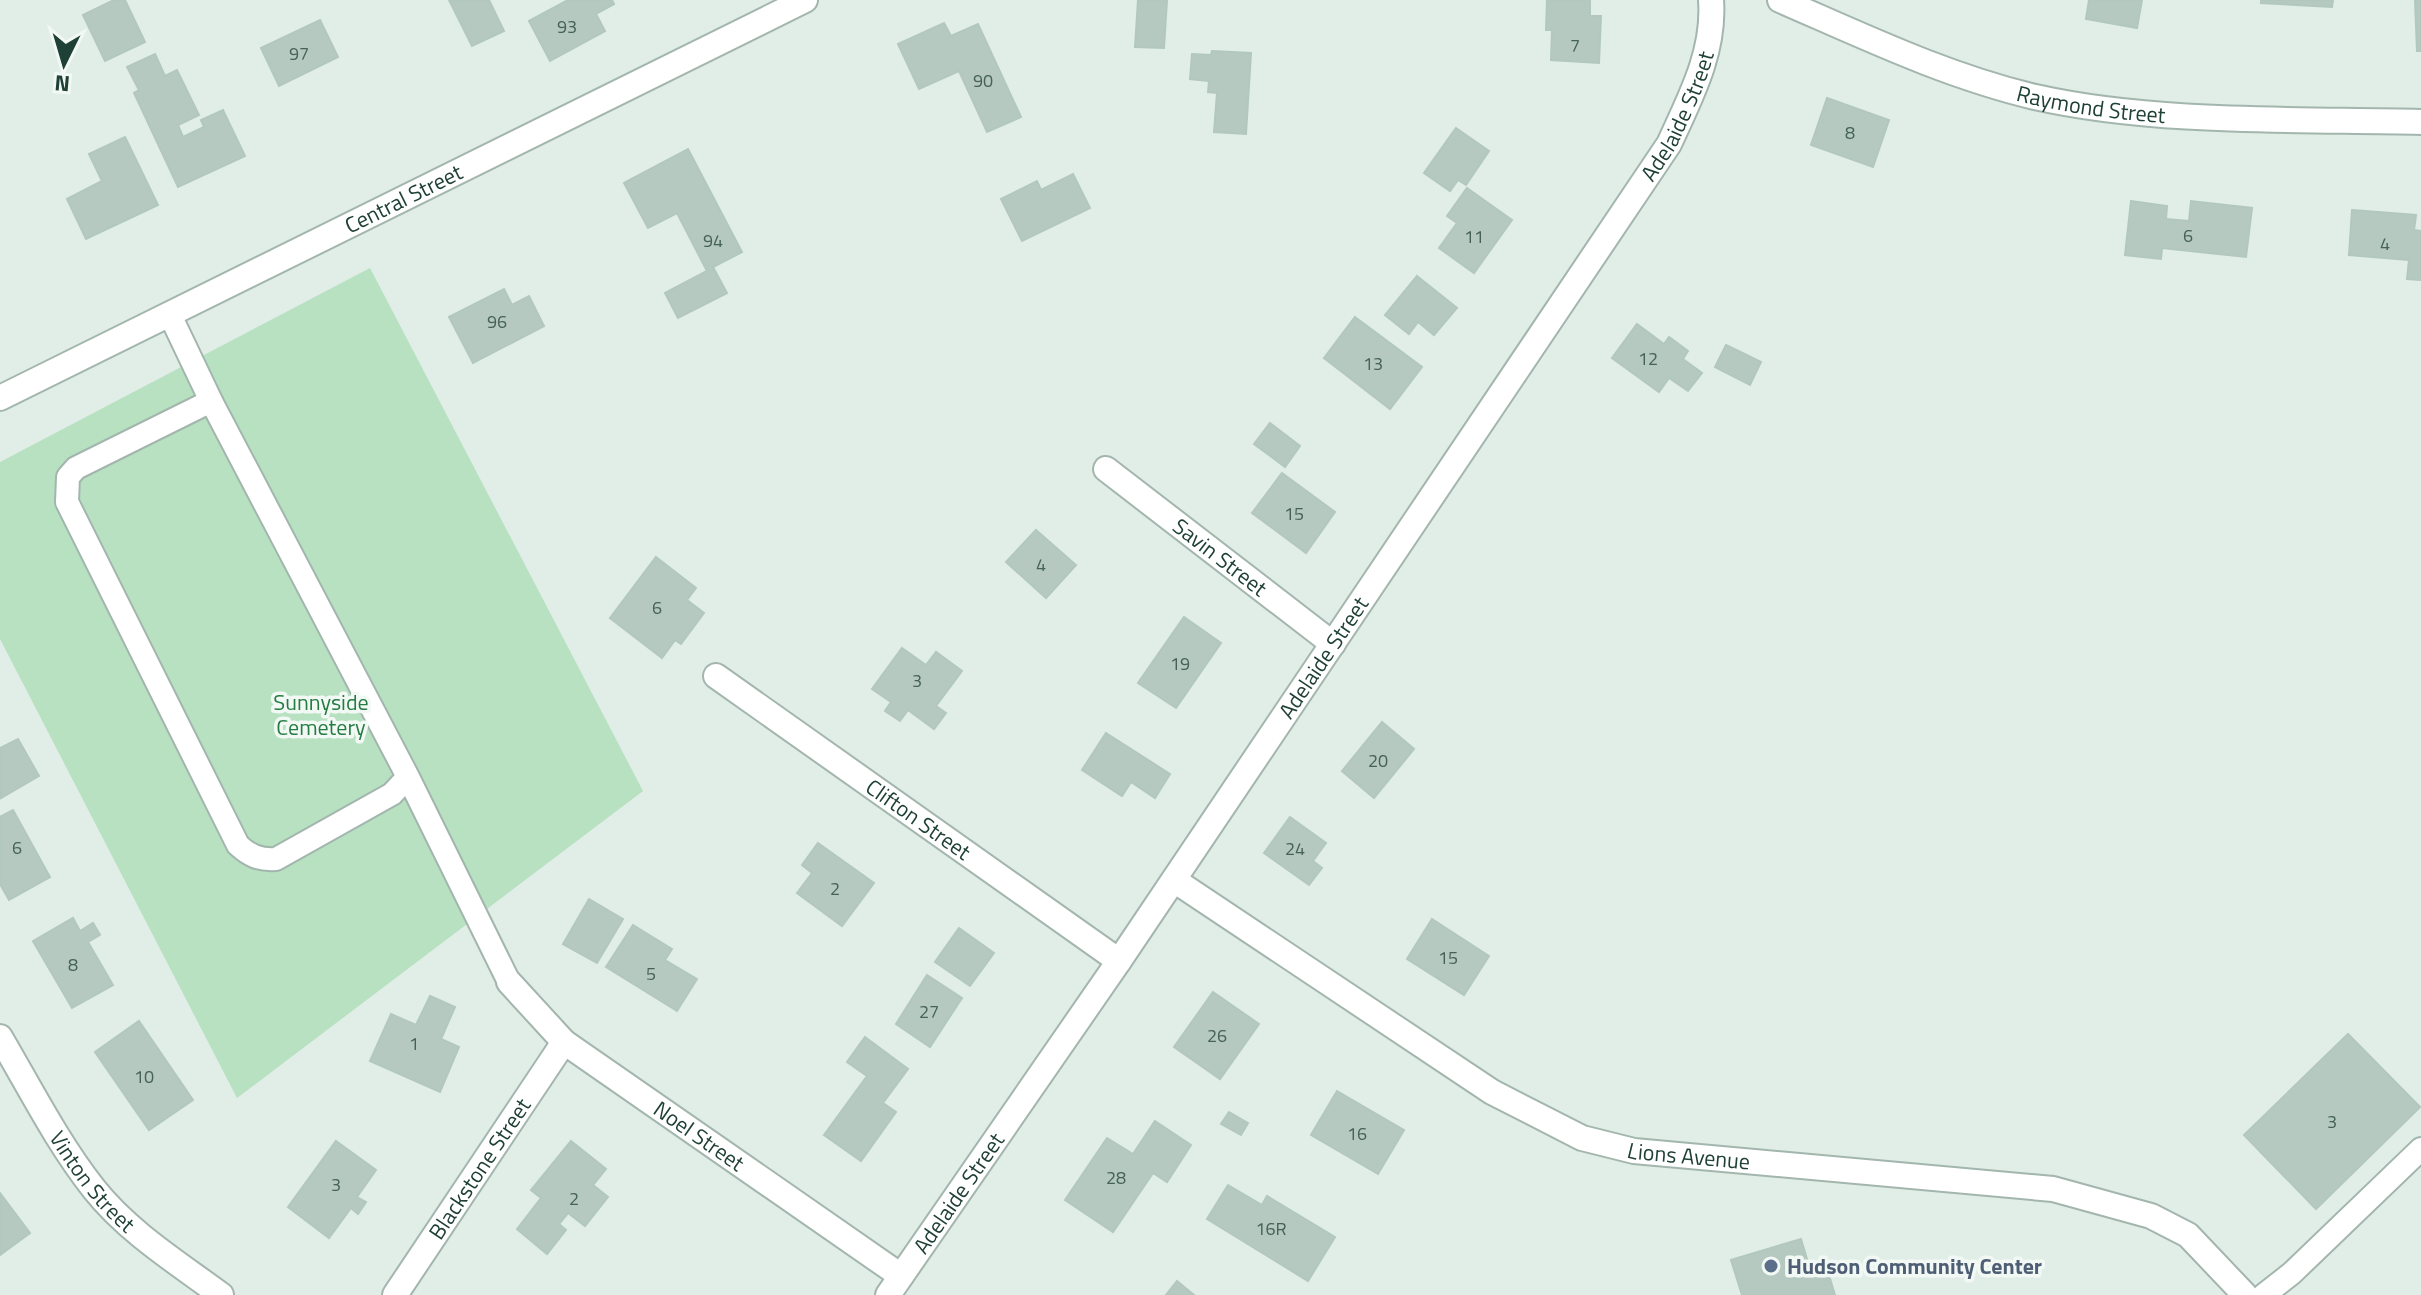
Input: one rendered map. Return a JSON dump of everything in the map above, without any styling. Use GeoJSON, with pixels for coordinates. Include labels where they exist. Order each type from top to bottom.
{"type":"FeatureCollection","features":[{"type":"Feature","properties":{"kind":"street","name":"Central Street"},"geometry":{"type":"LineString","coordinates":[[0,398],[805,0]]}},
{"type":"Feature","properties":{"kind":"street","name":"Adelaide Street"},"geometry":{"type":"LineString","coordinates":[[894,1286],[1174,880],[1669,144],[1703,69],[1713,22],[1711,0]]}},
{"type":"Feature","properties":{"kind":"street","name":"Raymond Street"},"geometry":{"type":"LineString","coordinates":[[1780,0],[1934,66],[2034,97],[2099,108],[2225,117],[2421,122]]}},
{"type":"Feature","properties":{"kind":"street","name":"Savin Street"},"geometry":{"type":"LineString","coordinates":[[1106,469],[1333,644]]}},
{"type":"Feature","properties":{"kind":"street","name":"Clifton Street"},"geometry":{"type":"LineString","coordinates":[[716,676],[1119,961]]}},
{"type":"Feature","properties":{"kind":"street","name":"Lions Avenue"},"geometry":{"type":"LineString","coordinates":[[1174,880],[1492,1092],[1582,1138],[1634,1151],[2066,1192],[2151,1216],[2188,1235],[2245,1295]]}},
{"type":"Feature","properties":{"kind":"street","name":"Noel Street"},"geometry":{"type":"LineString","coordinates":[[509,982],[564,1042],[894,1286]]}},
{"type":"Feature","properties":{"kind":"street","name":"Vinton Street"},"geometry":{"type":"LineString","coordinates":[[0,1037],[59,1138],[96,1191],[137,1233],[221,1295]]}},
{"type":"Feature","properties":{"kind":"street","name":"Blackstone Street"},"geometry":{"type":"LineString","coordinates":[[395,1295],[564,1042]]}},
{"type":"Feature","properties":{"kind":"lane"},"geometry":{"type":"LineString","coordinates":[[170,315],[211,401],[408,777],[509,982]]}},
{"type":"Feature","properties":{"kind":"lane"},"geometry":{"type":"LineString","coordinates":[[211,401],[76,468],[68,477],[65,490],[74,516],[238,845],[249,855],[263,860],[276,859],[392,794],[408,777]]}},
{"type":"Feature","properties":{"kind":"lane"},"geometry":{"type":"LineString","coordinates":[[2264,1295],[2292,1273],[2421,1149]]}},
{"type":"Feature","properties":{"kind":"green space","name":"Sunnyside Cemetery"},"geometry":{"type":"Polygon","coordinates":[[[370,268],[643,791],[237,1098],[0,639],[0,462],[370,268]]]}},
{"type":"Feature","properties":{"kind":"building"},"geometry":{"type":"Polygon","coordinates":[[[114,0],[125,0],[145,42],[105,61],[83,15],[114,0]]]}},
{"type":"Feature","properties":{"kind":"building"},"geometry":{"type":"Polygon","coordinates":[[[449,0],[489,0],[504,31],[472,46],[449,0]]]}},
{"type":"Feature","properties":{"kind":"building"},"geometry":{"type":"Polygon","coordinates":[[[568,0],[612,0],[614,4],[596,14],[605,31],[550,61],[529,21],[568,0]]]}},
{"type":"Feature","properties":{"kind":"building"},"geometry":{"type":"Polygon","coordinates":[[[1138,0],[1167,0],[1164,48],[1135,47],[1138,0]]]}},
{"type":"Feature","properties":{"kind":"building"},"geometry":{"type":"Polygon","coordinates":[[[1547,0],[1590,0],[1590,16],[1601,16],[1599,63],[1551,60],[1552,30],[1546,30],[1547,0]]]}},
{"type":"Feature","properties":{"kind":"building"},"geometry":{"type":"Polygon","coordinates":[[[2089,0],[2142,0],[2137,28],[2086,19],[2089,0]]]}},
{"type":"Feature","properties":{"kind":"building"},"geometry":{"type":"Polygon","coordinates":[[[2261,0],[2333,0],[2332,7],[2261,3],[2261,0]]]}},
{"type":"Feature","properties":{"kind":"building"},"geometry":{"type":"Polygon","coordinates":[[[2415,0],[2421,0],[2421,51],[2417,51],[2415,0]]]}},
{"type":"Feature","properties":{"kind":"building"},"geometry":{"type":"Polygon","coordinates":[[[320,20],[338,57],[279,86],[261,48],[320,20]]]}},
{"type":"Feature","properties":{"kind":"building"},"geometry":{"type":"Polygon","coordinates":[[[944,23],[951,36],[978,24],[1021,117],[987,132],[959,71],[919,89],[898,44],[944,23]]]}},
{"type":"Feature","properties":{"kind":"building"},"geometry":{"type":"Polygon","coordinates":[[[1212,51],[1251,53],[1246,134],[1214,132],[1217,93],[1208,92],[1209,81],[1190,79],[1192,54],[1211,55],[1212,51]]]}},
{"type":"Feature","properties":{"kind":"building"},"geometry":{"type":"Polygon","coordinates":[[[155,54],[165,76],[177,70],[199,115],[178,125],[183,137],[204,127],[201,120],[223,110],[245,156],[178,187],[134,93],[139,90],[127,67],[155,54]]]}},
{"type":"Feature","properties":{"kind":"building"},"geometry":{"type":"Polygon","coordinates":[[[1827,98],[1889,120],[1873,167],[1811,145],[1827,98]]]}},
{"type":"Feature","properties":{"kind":"building"},"geometry":{"type":"Polygon","coordinates":[[[1456,128],[1489,151],[1466,185],[1458,180],[1450,191],[1424,173],[1456,128]]]}},
{"type":"Feature","properties":{"kind":"building"},"geometry":{"type":"Polygon","coordinates":[[[125,137],[158,205],[86,239],[67,199],[102,181],[89,154],[125,137]]]}},
{"type":"Feature","properties":{"kind":"building"},"geometry":{"type":"Polygon","coordinates":[[[688,149],[742,252],[713,267],[727,293],[678,318],[665,293],[707,271],[677,213],[648,228],[624,183],[688,149]]]}},
{"type":"Feature","properties":{"kind":"building"},"geometry":{"type":"Polygon","coordinates":[[[1073,174],[1090,208],[1022,241],[1001,199],[1037,181],[1041,190],[1073,174]]]}},
{"type":"Feature","properties":{"kind":"building"},"geometry":{"type":"Polygon","coordinates":[[[1467,188],[1512,220],[1474,273],[1439,248],[1457,223],[1447,216],[1467,188]]]}},
{"type":"Feature","properties":{"kind":"building"},"geometry":{"type":"Polygon","coordinates":[[[2131,201],[2167,206],[2166,219],[2189,221],[2191,201],[2252,208],[2246,257],[2162,248],[2161,259],[2125,255],[2131,201]]]}},
{"type":"Feature","properties":{"kind":"building"},"geometry":{"type":"Polygon","coordinates":[[[2352,210],[2416,215],[2414,230],[2421,231],[2421,280],[2407,279],[2409,260],[2349,255],[2352,210]]]}},
{"type":"Feature","properties":{"kind":"building"},"geometry":{"type":"Polygon","coordinates":[[[1417,276],[1457,308],[1434,335],[1418,322],[1409,334],[1385,315],[1417,276]]]}},
{"type":"Feature","properties":{"kind":"building"},"geometry":{"type":"Polygon","coordinates":[[[504,289],[512,305],[529,296],[544,326],[473,363],[449,317],[504,289]]]}},
{"type":"Feature","properties":{"kind":"building"},"geometry":{"type":"Polygon","coordinates":[[[1355,317],[1422,367],[1390,409],[1324,358],[1355,317]]]}},
{"type":"Feature","properties":{"kind":"building"},"geometry":{"type":"Polygon","coordinates":[[[1637,324],[1664,344],[1669,337],[1688,351],[1683,359],[1702,373],[1688,391],[1669,378],[1659,392],[1612,358],[1637,324]]]}},
{"type":"Feature","properties":{"kind":"building"},"geometry":{"type":"Polygon","coordinates":[[[1726,345],[1761,362],[1750,385],[1715,367],[1726,345]]]}},
{"type":"Feature","properties":{"kind":"building"},"geometry":{"type":"Polygon","coordinates":[[[1270,423],[1300,446],[1285,467],[1254,444],[1270,423]]]}},
{"type":"Feature","properties":{"kind":"building"},"geometry":{"type":"Polygon","coordinates":[[[1282,473],[1335,512],[1306,553],[1252,513],[1282,473]]]}},
{"type":"Feature","properties":{"kind":"building"},"geometry":{"type":"Polygon","coordinates":[[[1036,530],[1076,565],[1046,598],[1006,562],[1036,530]]]}},
{"type":"Feature","properties":{"kind":"building"},"geometry":{"type":"Polygon","coordinates":[[[656,557],[696,588],[687,600],[704,613],[681,644],[675,640],[662,658],[610,618],[656,557]]]}},
{"type":"Feature","properties":{"kind":"building"},"geometry":{"type":"Polygon","coordinates":[[[1184,617],[1221,643],[1176,708],[1138,683],[1184,617]]]}},
{"type":"Feature","properties":{"kind":"building"},"geometry":{"type":"Polygon","coordinates":[[[902,648],[926,665],[936,652],[962,671],[936,706],[946,713],[934,729],[908,710],[900,721],[885,711],[891,702],[872,689],[902,648]]]}},
{"type":"Feature","properties":{"kind":"building"},"geometry":{"type":"Polygon","coordinates":[[[1382,722],[1414,749],[1374,798],[1342,771],[1382,722]]]}},
{"type":"Feature","properties":{"kind":"building"},"geometry":{"type":"Polygon","coordinates":[[[1106,733],[1170,774],[1155,798],[1131,782],[1122,796],[1082,770],[1106,733]]]}},
{"type":"Feature","properties":{"kind":"building"},"geometry":{"type":"Polygon","coordinates":[[[18,739],[39,776],[1,798],[0,748],[18,739]]]}},
{"type":"Feature","properties":{"kind":"building"},"geometry":{"type":"Polygon","coordinates":[[[13,810],[50,877],[9,900],[0,884],[0,817],[13,810]]]}},
{"type":"Feature","properties":{"kind":"building"},"geometry":{"type":"Polygon","coordinates":[[[1290,817],[1326,843],[1313,861],[1322,868],[1309,885],[1264,853],[1290,817]]]}},
{"type":"Feature","properties":{"kind":"building"},"geometry":{"type":"Polygon","coordinates":[[[818,843],[874,883],[842,926],[797,893],[812,873],[802,865],[818,843]]]}},
{"type":"Feature","properties":{"kind":"building"},"geometry":{"type":"Polygon","coordinates":[[[589,899],[623,919],[597,963],[563,944],[589,899]]]}},
{"type":"Feature","properties":{"kind":"building"},"geometry":{"type":"Polygon","coordinates":[[[73,918],[80,931],[93,923],[100,935],[88,942],[113,985],[72,1008],[33,941],[73,918]]]}},
{"type":"Feature","properties":{"kind":"building"},"geometry":{"type":"Polygon","coordinates":[[[1432,919],[1489,956],[1464,995],[1407,959],[1432,919]]]}},
{"type":"Feature","properties":{"kind":"building"},"geometry":{"type":"Polygon","coordinates":[[[633,925],[672,949],[665,960],[697,979],[677,1011],[606,967],[633,925]]]}},
{"type":"Feature","properties":{"kind":"building"},"geometry":{"type":"Polygon","coordinates":[[[959,928],[994,953],[970,986],[935,962],[959,928]]]}},
{"type":"Feature","properties":{"kind":"building"},"geometry":{"type":"Polygon","coordinates":[[[927,975],[962,998],[930,1047],[896,1024],[927,975]]]}},
{"type":"Feature","properties":{"kind":"building"},"geometry":{"type":"Polygon","coordinates":[[[1213,992],[1259,1024],[1220,1079],[1174,1047],[1213,992]]]}},
{"type":"Feature","properties":{"kind":"building"},"geometry":{"type":"Polygon","coordinates":[[[430,996],[455,1007],[441,1039],[459,1047],[440,1092],[370,1061],[391,1014],[416,1025],[430,996]]]}},
{"type":"Feature","properties":{"kind":"building"},"geometry":{"type":"Polygon","coordinates":[[[139,1021],[193,1100],[149,1130],[95,1052],[139,1021]]]}},
{"type":"Feature","properties":{"kind":"building"},"geometry":{"type":"Polygon","coordinates":[[[2348,1034],[2420,1107],[2316,1209],[2244,1135],[2348,1034]]]}},
{"type":"Feature","properties":{"kind":"building"},"geometry":{"type":"Polygon","coordinates":[[[865,1037],[908,1069],[883,1103],[896,1112],[861,1161],[824,1135],[867,1076],[847,1062],[865,1037]]]}},
{"type":"Feature","properties":{"kind":"building"},"geometry":{"type":"Polygon","coordinates":[[[1337,1091],[1404,1130],[1378,1174],[1311,1135],[1337,1091]]]}},
{"type":"Feature","properties":{"kind":"building"},"geometry":{"type":"Polygon","coordinates":[[[1229,1112],[1248,1123],[1241,1135],[1221,1124],[1229,1112]]]}},
{"type":"Feature","properties":{"kind":"building"},"geometry":{"type":"Polygon","coordinates":[[[1155,1121],[1191,1145],[1167,1182],[1153,1173],[1113,1232],[1065,1200],[1107,1138],[1133,1154],[1155,1121]]]}},
{"type":"Feature","properties":{"kind":"building"},"geometry":{"type":"Polygon","coordinates":[[[336,1141],[376,1170],[357,1197],[366,1202],[358,1214],[351,1208],[329,1238],[288,1207],[336,1141]]]}},
{"type":"Feature","properties":{"kind":"building"},"geometry":{"type":"Polygon","coordinates":[[[571,1141],[606,1169],[593,1185],[608,1197],[585,1226],[568,1213],[559,1224],[566,1230],[547,1254],[517,1229],[541,1198],[531,1190],[571,1141]]]}},
{"type":"Feature","properties":{"kind":"building"},"geometry":{"type":"Polygon","coordinates":[[[1228,1185],[1262,1205],[1267,1196],[1335,1237],[1308,1281],[1207,1219],[1228,1185]]]}},
{"type":"Feature","properties":{"kind":"building"},"geometry":{"type":"Polygon","coordinates":[[[0,1193],[30,1233],[0,1255],[0,1193]]]}},
{"type":"Feature","properties":{"kind":"building","name":"Hudson Community Center"},"geometry":{"type":"Polygon","coordinates":[[[1801,1239],[1812,1276],[1828,1272],[1835,1295],[1742,1295],[1731,1260],[1801,1239]]]}},
{"type":"Feature","properties":{"kind":"building"},"geometry":{"type":"Polygon","coordinates":[[[1177,1281],[1194,1295],[1166,1295],[1177,1281]]]}},
{"type":"Feature","properties":{"kind":"place","name":"Hudson Community Center"},"geometry":{"type":"Point","coordinates":[1771,1266]}}]}
